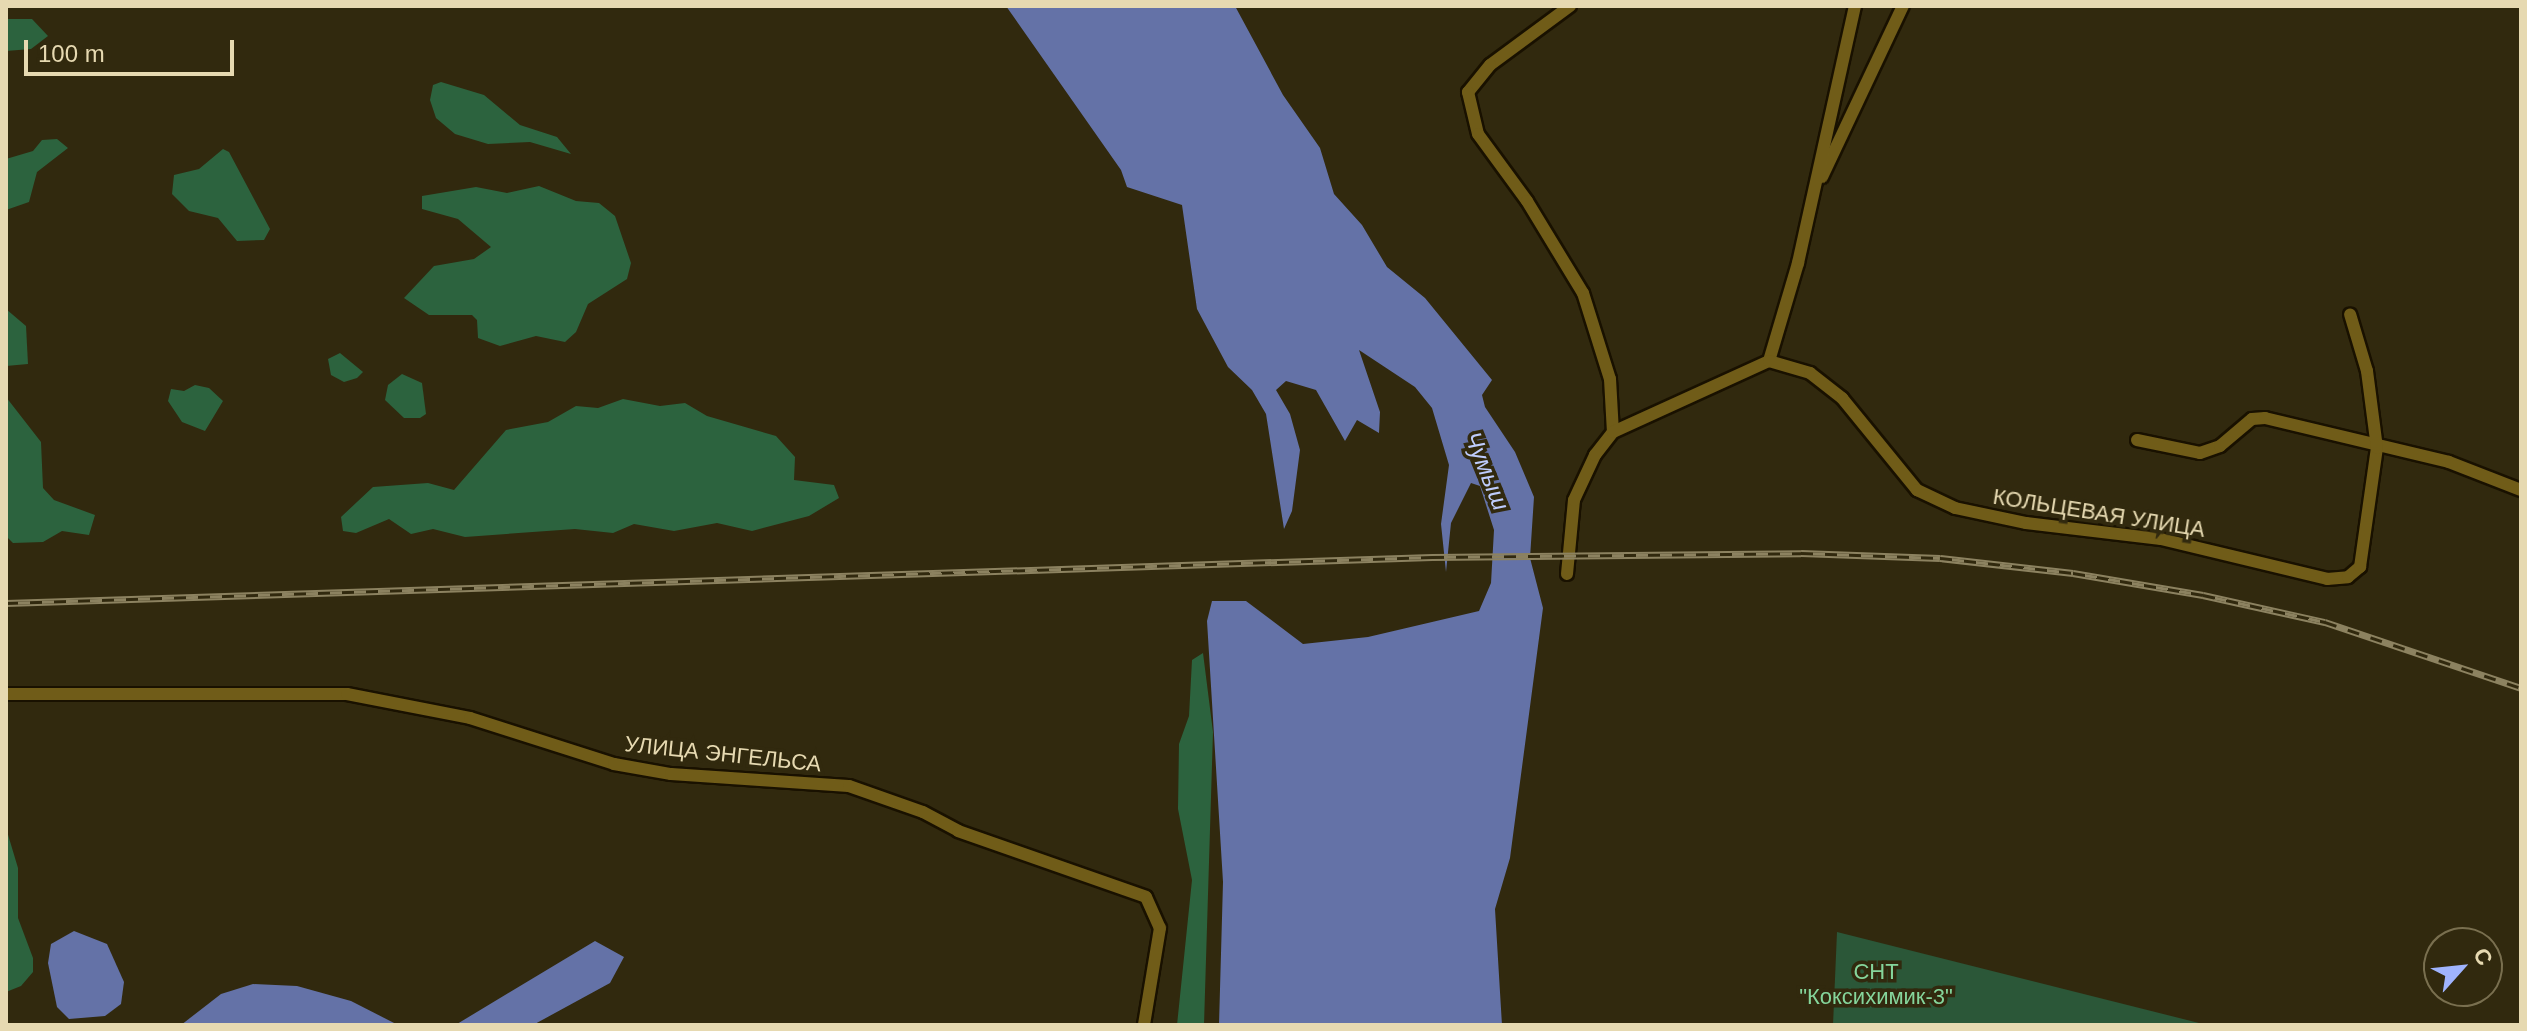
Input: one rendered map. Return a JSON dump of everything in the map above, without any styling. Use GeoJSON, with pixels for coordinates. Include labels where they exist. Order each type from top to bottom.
{"type":"FeatureCollection","features":[{"type":"Feature","properties":{"kind":"street"},"geometry":{"type":"LineString","coordinates":[[1570,6],[1490,65],[1468,92],[1478,134],[1527,201],[1583,293],[1610,379],[1613,432]]}},
{"type":"Feature","properties":{"kind":"street"},"geometry":{"type":"LineString","coordinates":[[1567,574],[1574,500],[1595,455],[1613,432],[1769,361],[1813,196],[1855,6]]}},
{"type":"Feature","properties":{"kind":"street"},"geometry":{"type":"LineString","coordinates":[[1813,196],[1903,6]]}},
{"type":"Feature","properties":{"kind":"street","name":"КОЛЬЦЕВАЯ УЛИЦА"},"geometry":{"type":"LineString","coordinates":[[1769,361],[1810,373],[1842,398],[1917,490],[1955,508],[2026,523],[2161,539],[2327,579],[2348,577],[2360,567],[2377,448],[2367,371],[2350,314]]}},
{"type":"Feature","properties":{"kind":"street"},"geometry":{"type":"LineString","coordinates":[[2137,440],[2200,453],[2220,446],[2252,419],[2265,418],[2377,448],[2449,462],[2521,490]]}},
{"type":"Feature","properties":{"kind":"street","name":"УЛИЦА ЭНГЕЛЬСА"},"geometry":{"type":"LineString","coordinates":[[6,694],[347,694],[470,718],[614,764],[671,774],[849,786],[923,812],[958,831],[1146,897],[1160,928],[1144,1025]]}},
{"type":"Feature","properties":{"kind":"green space"},"geometry":{"type":"Polygon","coordinates":[[[6,19],[32,19],[48,36],[31,49],[6,51],[6,19]]]}},
{"type":"Feature","properties":{"kind":"green space"},"geometry":{"type":"Polygon","coordinates":[[[441,82],[484,95],[520,125],[557,137],[571,154],[530,142],[488,144],[455,134],[436,118],[430,100],[433,85],[441,82]]]}},
{"type":"Feature","properties":{"kind":"green space"},"geometry":{"type":"Polygon","coordinates":[[[57,139],[68,148],[37,172],[29,202],[6,210],[6,159],[33,151],[42,140],[57,139]]]}},
{"type":"Feature","properties":{"kind":"green space"},"geometry":{"type":"Polygon","coordinates":[[[223,149],[229,152],[270,229],[264,240],[237,241],[218,218],[189,211],[172,194],[174,175],[199,169],[223,149]]]}},
{"type":"Feature","properties":{"kind":"green space"},"geometry":{"type":"Polygon","coordinates":[[[539,186],[576,201],[599,203],[615,216],[631,263],[627,279],[588,304],[576,332],[565,342],[536,336],[500,346],[478,338],[477,320],[472,315],[429,315],[404,298],[434,266],[474,259],[491,247],[458,219],[422,209],[422,196],[476,187],[507,193],[539,186]]]}},
{"type":"Feature","properties":{"kind":"green space"},"geometry":{"type":"Polygon","coordinates":[[[6,309],[26,326],[28,364],[6,366],[6,309]]]}},
{"type":"Feature","properties":{"kind":"green space"},"geometry":{"type":"Polygon","coordinates":[[[340,353],[363,372],[357,378],[344,382],[331,375],[328,359],[340,353]]]}},
{"type":"Feature","properties":{"kind":"green space"},"geometry":{"type":"Polygon","coordinates":[[[402,374],[422,383],[426,414],[420,418],[404,418],[385,400],[388,385],[402,374]]]}},
{"type":"Feature","properties":{"kind":"green space"},"geometry":{"type":"Polygon","coordinates":[[[195,385],[209,388],[223,401],[205,431],[182,422],[168,401],[171,389],[184,391],[195,385]]]}},
{"type":"Feature","properties":{"kind":"green space"},"geometry":{"type":"Polygon","coordinates":[[[6,397],[41,442],[43,488],[54,500],[95,515],[89,535],[62,531],[43,542],[13,543],[6,536],[6,397]]]}},
{"type":"Feature","properties":{"kind":"green space"},"geometry":{"type":"Polygon","coordinates":[[[623,399],[660,406],[685,403],[707,416],[776,436],[795,457],[794,480],[834,485],[839,498],[809,516],[752,531],[717,523],[674,531],[634,524],[613,533],[575,529],[465,537],[433,529],[411,534],[389,519],[356,533],[343,531],[341,517],[373,487],[428,483],[454,490],[506,430],[548,422],[576,406],[598,408],[623,399]]]}},
{"type":"Feature","properties":{"kind":"green space"},"geometry":{"type":"Polygon","coordinates":[[[1203,653],[1213,732],[1204,1025],[1177,1025],[1192,880],[1178,809],[1179,744],[1189,716],[1192,660],[1203,653]]]}},
{"type":"Feature","properties":{"kind":"green space"},"geometry":{"type":"Polygon","coordinates":[[[6,828],[18,868],[18,918],[33,958],[33,972],[21,986],[6,992],[6,828]]]}},
{"type":"Feature","properties":{"kind":"green space","name":"СНТ \"Коксихимик-3\""},"geometry":{"type":"Polygon","coordinates":[[[1837,932],[2207,1025],[1833,1025],[1837,932]]]}},
{"type":"Feature","properties":{"kind":"water","name":"Чумыш"},"geometry":{"type":"Polygon","coordinates":[[[1006,6],[1235,6],[1283,95],[1320,148],[1334,194],[1362,225],[1387,267],[1425,298],[1492,380],[1482,395],[1485,407],[1515,452],[1534,497],[1530,558],[1543,608],[1510,858],[1495,909],[1502,1025],[1219,1025],[1223,882],[1207,621],[1212,601],[1246,601],[1303,644],[1368,637],[1479,611],[1491,583],[1494,530],[1480,486],[1471,483],[1451,523],[1446,572],[1441,524],[1449,465],[1432,408],[1415,387],[1359,350],[1380,412],[1379,433],[1357,420],[1345,441],[1316,390],[1286,381],[1276,390],[1290,414],[1300,450],[1292,511],[1284,529],[1266,414],[1252,390],[1228,367],[1197,309],[1182,205],[1127,187],[1121,170],[1006,6]]]}},
{"type":"Feature","properties":{"kind":"water"},"geometry":{"type":"Polygon","coordinates":[[[74,931],[107,944],[124,982],[121,1004],[105,1016],[69,1019],[57,1007],[48,963],[51,944],[74,931]]]}},
{"type":"Feature","properties":{"kind":"water"},"geometry":{"type":"Polygon","coordinates":[[[595,941],[624,957],[610,983],[533,1025],[417,1025],[457,1024],[595,941]]]}},
{"type":"Feature","properties":{"kind":"water"},"geometry":{"type":"Polygon","coordinates":[[[253,984],[297,986],[351,1001],[398,1025],[181,1025],[221,994],[253,984]]]}},
{"type":"Feature","properties":{"kind":"railway"},"geometry":{"type":"LineString","coordinates":[[6,603],[1432,557],[1801,553],[1940,558],[2073,573],[2203,595],[2325,622],[2521,688]]}}]}
